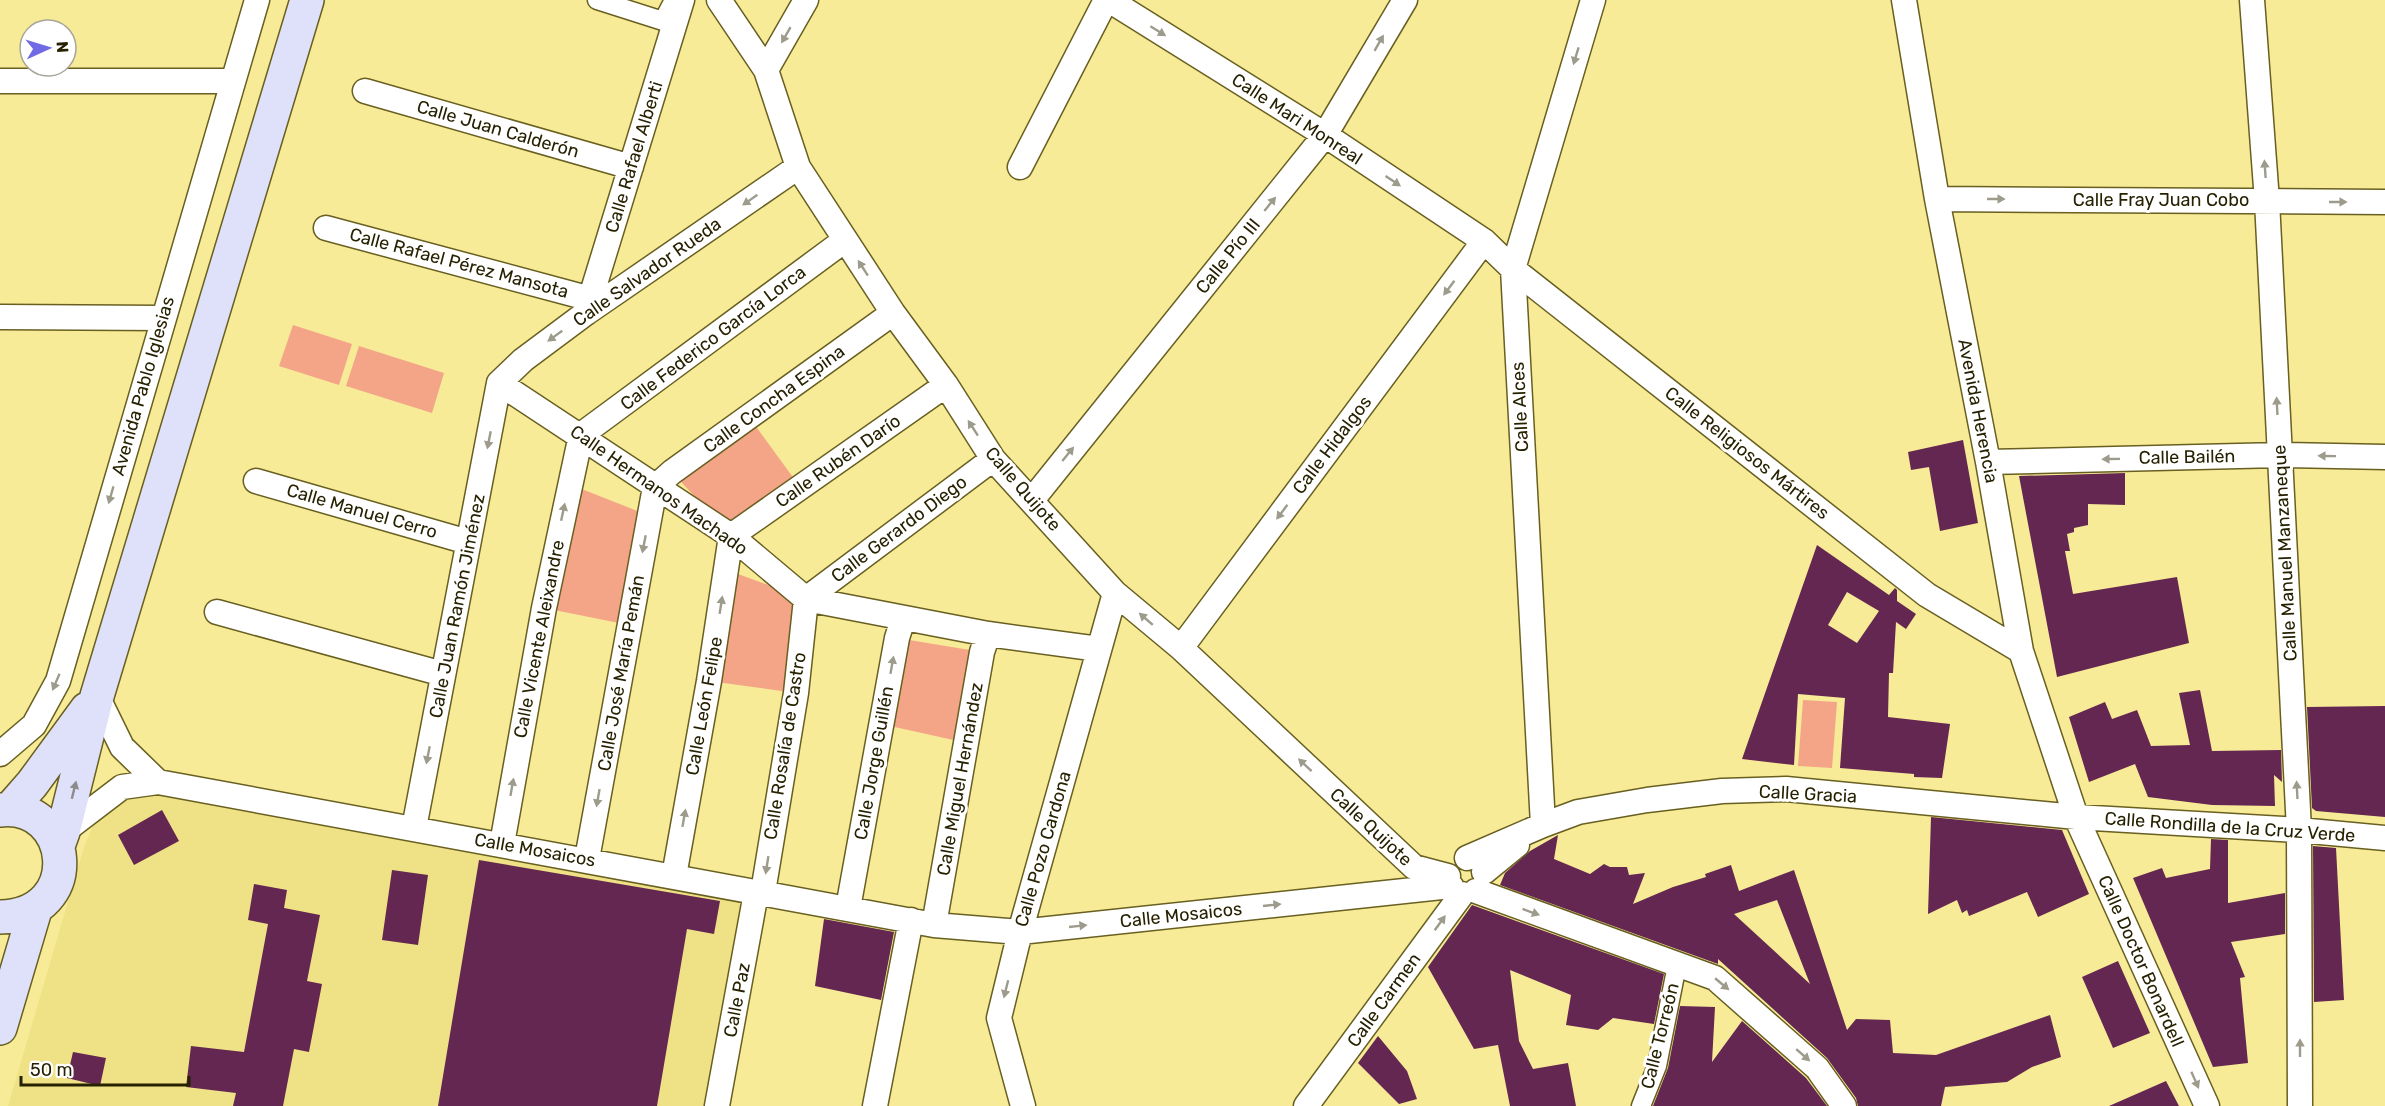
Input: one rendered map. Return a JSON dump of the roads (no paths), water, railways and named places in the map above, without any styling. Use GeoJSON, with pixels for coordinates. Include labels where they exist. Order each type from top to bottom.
{"type":"FeatureCollection","features":[{"type":"Feature","properties":{"kind":"main road"},"geometry":{"type":"LineString","coordinates":[[0,917],[17,917],[35,910],[48,898],[57,882],[61,839],[97,696],[307,0]]}},
{"type":"Feature","properties":{"kind":"main road"},"geometry":{"type":"LineString","coordinates":[[5,809],[32,784],[97,696]]}},
{"type":"Feature","properties":{"kind":"main road"},"geometry":{"type":"LineString","coordinates":[[5,809],[31,814],[61,839]]}},
{"type":"Feature","properties":{"kind":"main road"},"geometry":{"type":"LineString","coordinates":[[0,1028],[5,979],[35,910]]}},
{"type":"Feature","properties":{"kind":"street","name":"Avenida Pablo Iglesias"},"geometry":{"type":"LineString","coordinates":[[0,754],[34,725],[58,681],[256,0]]}},
{"type":"Feature","properties":{"kind":"street"},"geometry":{"type":"LineString","coordinates":[[597,0],[663,21],[674,0]]}},
{"type":"Feature","properties":{"kind":"street","name":"Calle Rafael Alberti"},"geometry":{"type":"LineString","coordinates":[[589,306],[682,0]]}},
{"type":"Feature","properties":{"kind":"street","name":"Calle Quijote"},"geometry":{"type":"LineString","coordinates":[[719,0],[766,70],[798,167],[893,313],[946,385],[993,459],[1116,592],[1181,648],[1414,867],[1465,880],[1715,978],[1817,1068],[1844,1106]]}},
{"type":"Feature","properties":{"kind":"street"},"geometry":{"type":"LineString","coordinates":[[766,70],[806,0]]}},
{"type":"Feature","properties":{"kind":"street"},"geometry":{"type":"LineString","coordinates":[[1020,167],[1107,0]]}},
{"type":"Feature","properties":{"kind":"street","name":"Calle Mari Monreal"},"geometry":{"type":"LineString","coordinates":[[1107,0],[1325,135],[1484,241]]}},
{"type":"Feature","properties":{"kind":"street","name":"Calle Pío III"},"geometry":{"type":"LineString","coordinates":[[1032,500],[1325,135],[1405,0]]}},
{"type":"Feature","properties":{"kind":"street","name":"Calle Alces"},"geometry":{"type":"LineString","coordinates":[[1543,825],[1513,269],[1593,0]]}},
{"type":"Feature","properties":{"kind":"street","name":"Avenida Herencia"},"geometry":{"type":"LineString","coordinates":[[1904,0],[1937,199],[1989,462],[2021,651],[2076,817]]}},
{"type":"Feature","properties":{"kind":"street","name":"Calle Manuel Manzaneque"},"geometry":{"type":"LineString","coordinates":[[2252,0],[2267,201],[2299,830],[2300,1106]]}},
{"type":"Feature","properties":{"kind":"street"},"geometry":{"type":"LineString","coordinates":[[0,81],[232,81]]}},
{"type":"Feature","properties":{"kind":"street","name":"Calle Juan Calderón"},"geometry":{"type":"LineString","coordinates":[[365,91],[631,167]]}},
{"type":"Feature","properties":{"kind":"street","name":"Calle Salvador Rueda"},"geometry":{"type":"LineString","coordinates":[[500,383],[523,360],[589,306],[798,167]]}},
{"type":"Feature","properties":{"kind":"street","name":"Calle Fray Juan Cobo"},"geometry":{"type":"LineString","coordinates":[[1937,199],[2385,202]]}},
{"type":"Feature","properties":{"kind":"street","name":"Calle Rafael Pérez Mansota"},"geometry":{"type":"LineString","coordinates":[[326,228],[589,306]]}},
{"type":"Feature","properties":{"kind":"street","name":"Calle Federico García Lorca"},"geometry":{"type":"LineString","coordinates":[[581,435],[845,240]]}},
{"type":"Feature","properties":{"kind":"street","name":"Calle Religiosos Mártires"},"geometry":{"type":"LineString","coordinates":[[1484,241],[1513,269],[1927,595],[2021,651]]}},
{"type":"Feature","properties":{"kind":"street","name":"Calle Hidalgos"},"geometry":{"type":"LineString","coordinates":[[1181,648],[1484,241]]}},
{"type":"Feature","properties":{"kind":"street","name":"Calle Concha Espina"},"geometry":{"type":"LineString","coordinates":[[655,487],[672,472],[893,313]]}},
{"type":"Feature","properties":{"kind":"street"},"geometry":{"type":"LineString","coordinates":[[0,317],[162,318]]}},
{"type":"Feature","properties":{"kind":"street","name":"Calle Hermanos Machado"},"geometry":{"type":"LineString","coordinates":[[500,383],[731,536],[806,599],[988,634],[1099,649]]}},
{"type":"Feature","properties":{"kind":"street","name":"Calle Juan Ramón Jiménez"},"geometry":{"type":"LineString","coordinates":[[414,828],[500,383]]}},
{"type":"Feature","properties":{"kind":"street","name":"Calle Rubén Darío"},"geometry":{"type":"LineString","coordinates":[[731,536],[946,385]]}},
{"type":"Feature","properties":{"kind":"street","name":"Calle Vicente Aleixandre"},"geometry":{"type":"LineString","coordinates":[[502,844],[544,608],[581,435]]}},
{"type":"Feature","properties":{"kind":"street","name":"Calle Bailén"},"geometry":{"type":"LineString","coordinates":[[1989,462],[2280,455],[2385,457]]}},
{"type":"Feature","properties":{"kind":"street","name":"Calle Gerardo Diego"},"geometry":{"type":"LineString","coordinates":[[806,599],[993,459]]}},
{"type":"Feature","properties":{"kind":"street","name":"Calle Manuel Cerro"},"geometry":{"type":"LineString","coordinates":[[256,481],[468,542]]}},
{"type":"Feature","properties":{"kind":"street","name":"Calle José María Pemán"},"geometry":{"type":"LineString","coordinates":[[587,859],[655,487]]}},
{"type":"Feature","properties":{"kind":"street","name":"Calle León Felipe"},"geometry":{"type":"LineString","coordinates":[[674,876],[709,681],[731,536]]}},
{"type":"Feature","properties":{"kind":"street","name":"Calle Pozo Cardona"},"geometry":{"type":"LineString","coordinates":[[1023,1106],[999,1018],[1020,932],[1116,592]]}},
{"type":"Feature","properties":{"kind":"street","name":"Calle Rosalía de Castro"},"geometry":{"type":"LineString","coordinates":[[759,893],[796,693],[806,599]]}},
{"type":"Feature","properties":{"kind":"street"},"geometry":{"type":"LineString","coordinates":[[217,612],[443,674]]}},
{"type":"Feature","properties":{"kind":"street","name":"Calle Jorge Guillén"},"geometry":{"type":"LineString","coordinates":[[848,908],[897,638],[903,619]]}},
{"type":"Feature","properties":{"kind":"street","name":"Calle Miguel Hernández"},"geometry":{"type":"LineString","coordinates":[[934,925],[982,652],[988,634]]}},
{"type":"Feature","properties":{"kind":"street"},"geometry":{"type":"LineString","coordinates":[[97,696],[122,747],[158,782]]}},
{"type":"Feature","properties":{"kind":"street","name":"Calle Mosaicos"},"geometry":{"type":"LineString","coordinates":[[61,839],[122,787],[158,782],[587,859],[934,925],[1020,932],[1465,880]]}},
{"type":"Feature","properties":{"kind":"street","name":"Calle Gracia"},"geometry":{"type":"LineString","coordinates":[[1465,880],[1543,825],[1578,812],[1647,800],[1722,791],[1786,789],[2076,817]]}},
{"type":"Feature","properties":{"kind":"street","name":"Calle Rondilla de la Cruz Verde"},"geometry":{"type":"LineString","coordinates":[[2076,817],[2299,830],[2385,838]]}},
{"type":"Feature","properties":{"kind":"street","name":"Calle Doctor Bonardell"},"geometry":{"type":"LineString","coordinates":[[2076,817],[2207,1106]]}},
{"type":"Feature","properties":{"kind":"street","name":"Calle Carmen"},"geometry":{"type":"LineString","coordinates":[[1306,1106],[1465,880]]}},
{"type":"Feature","properties":{"kind":"street","name":"Calle Paz"},"geometry":{"type":"LineString","coordinates":[[717,1106],[759,893]]}},
{"type":"Feature","properties":{"kind":"street"},"geometry":{"type":"LineString","coordinates":[[875,1106],[911,920]]}},
{"type":"Feature","properties":{"kind":"street","name":"Calle Torreón"},"geometry":{"type":"LineString","coordinates":[[1641,1106],[1657,1066],[1677,965]]}}]}
